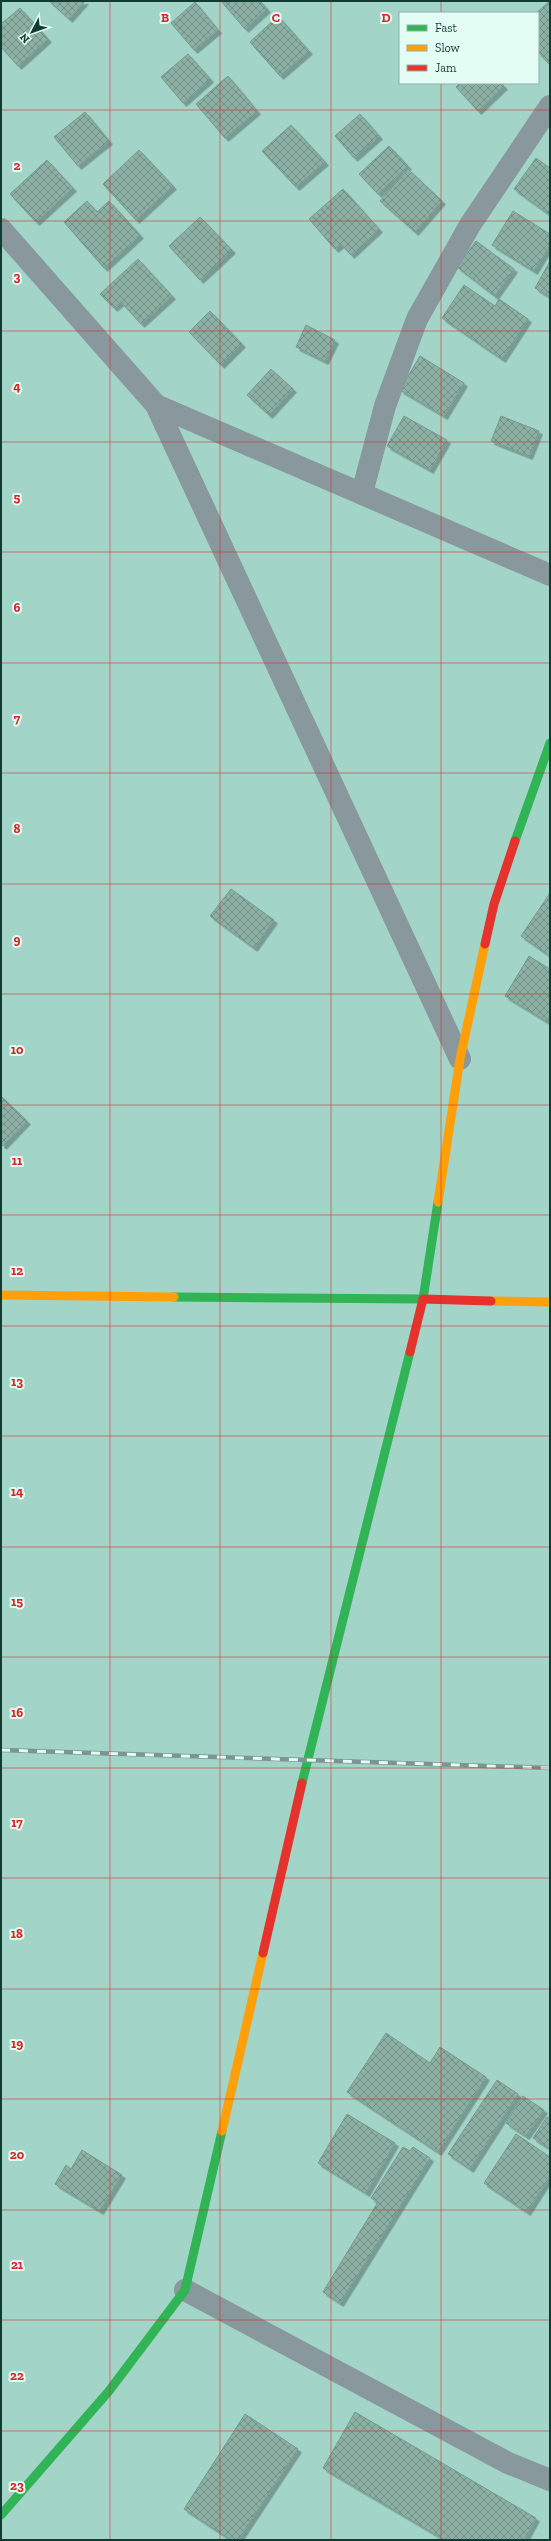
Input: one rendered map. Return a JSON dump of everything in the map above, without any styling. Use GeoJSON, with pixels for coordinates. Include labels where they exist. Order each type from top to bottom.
{"type":"FeatureCollection","features":[{"type":"Feature","properties":{"kind":"street"},"geometry":{"type":"LineString","coordinates":[[362,493],[385,406],[417,319],[470,226],[550,106]]}},
{"type":"Feature","properties":{"kind":"street"},"geometry":{"type":"LineString","coordinates":[[1,229],[156,405],[460,1058]]}},
{"type":"Feature","properties":{"kind":"street"},"geometry":{"type":"LineString","coordinates":[[156,405],[550,575]]}},
{"type":"Feature","properties":{"kind":"street"},"geometry":{"type":"LineString","coordinates":[[1,2515],[109,2391],[185,2290],[307,1760],[424,1299],[460,1058],[494,904],[529,797],[550,743]]}},
{"type":"Feature","properties":{"kind":"street"},"geometry":{"type":"LineString","coordinates":[[1,1295],[424,1299],[550,1302]]}},
{"type":"Feature","properties":{"kind":"street"},"geometry":{"type":"LineString","coordinates":[[185,2290],[508,2463],[550,2480]]}},
{"type":"Feature","properties":{"kind":"building"},"geometry":{"type":"Polygon","coordinates":[[[49,1],[85,1],[69,19],[49,1]]]}},
{"type":"Feature","properties":{"kind":"building"},"geometry":{"type":"Polygon","coordinates":[[[221,1],[260,1],[267,9],[245,29],[221,1]]]}},
{"type":"Feature","properties":{"kind":"building"},"geometry":{"type":"Polygon","coordinates":[[[550,1],[550,65],[539,53],[539,12],[537,12],[550,1]]]}},
{"type":"Feature","properties":{"kind":"building"},"geometry":{"type":"Polygon","coordinates":[[[195,2],[218,30],[194,50],[171,23],[195,2]]]}},
{"type":"Feature","properties":{"kind":"building"},"geometry":{"type":"Polygon","coordinates":[[[20,8],[48,39],[18,66],[1,47],[1,24],[20,8]]]}},
{"type":"Feature","properties":{"kind":"building"},"geometry":{"type":"Polygon","coordinates":[[[278,16],[309,51],[280,76],[250,42],[278,16]]]}},
{"type":"Feature","properties":{"kind":"building"},"geometry":{"type":"Polygon","coordinates":[[[188,54],[210,79],[183,103],[161,77],[188,54]]]}},
{"type":"Feature","properties":{"kind":"building"},"geometry":{"type":"Polygon","coordinates":[[[228,76],[257,111],[225,138],[196,104],[228,76]]]}},
{"type":"Feature","properties":{"kind":"building"},"geometry":{"type":"Polygon","coordinates":[[[459,84],[502,84],[504,86],[478,111],[456,87],[459,84]]]}},
{"type":"Feature","properties":{"kind":"building"},"geometry":{"type":"Polygon","coordinates":[[[85,112],[109,141],[78,166],[54,137],[85,112]]]}},
{"type":"Feature","properties":{"kind":"building"},"geometry":{"type":"Polygon","coordinates":[[[360,114],[379,136],[354,158],[335,136],[360,114]]]}},
{"type":"Feature","properties":{"kind":"building"},"geometry":{"type":"Polygon","coordinates":[[[291,125],[325,162],[296,187],[262,151],[291,125]]]}},
{"type":"Feature","properties":{"kind":"building"},"geometry":{"type":"Polygon","coordinates":[[[389,146],[408,166],[378,194],[359,174],[389,146]]]}},
{"type":"Feature","properties":{"kind":"building"},"geometry":{"type":"Polygon","coordinates":[[[139,150],[173,186],[136,220],[103,184],[139,150]]]}},
{"type":"Feature","properties":{"kind":"building"},"geometry":{"type":"Polygon","coordinates":[[[536,158],[550,168],[550,215],[514,189],[536,158]]]}},
{"type":"Feature","properties":{"kind":"building"},"geometry":{"type":"Polygon","coordinates":[[[47,160],[73,188],[36,222],[10,194],[47,160]]]}},
{"type":"Feature","properties":{"kind":"building"},"geometry":{"type":"Polygon","coordinates":[[[408,169],[442,201],[415,232],[380,201],[408,169]]]}},
{"type":"Feature","properties":{"kind":"building"},"geometry":{"type":"Polygon","coordinates":[[[343,189],[379,229],[351,255],[341,244],[335,249],[309,219],[343,189]]]}},
{"type":"Feature","properties":{"kind":"building"},"geometry":{"type":"Polygon","coordinates":[[[87,201],[97,212],[109,201],[140,235],[104,268],[64,222],[87,201]]]}},
{"type":"Feature","properties":{"kind":"building"},"geometry":{"type":"Polygon","coordinates":[[[513,211],[550,234],[550,245],[534,271],[492,245],[513,211]]]}},
{"type":"Feature","properties":{"kind":"building"},"geometry":{"type":"Polygon","coordinates":[[[200,217],[232,250],[200,280],[169,246],[200,217]]]}},
{"type":"Feature","properties":{"kind":"building"},"geometry":{"type":"Polygon","coordinates":[[[476,241],[514,269],[495,296],[457,267],[476,241]]]}},
{"type":"Feature","properties":{"kind":"building"},"geometry":{"type":"Polygon","coordinates":[[[138,259],[172,296],[141,324],[121,302],[114,308],[100,294],[138,259]]]}},
{"type":"Feature","properties":{"kind":"building"},"geometry":{"type":"Polygon","coordinates":[[[550,261],[550,297],[535,288],[550,261]]]}},
{"type":"Feature","properties":{"kind":"building"},"geometry":{"type":"Polygon","coordinates":[[[464,285],[495,306],[499,299],[528,319],[502,359],[442,318],[464,285]]]}},
{"type":"Feature","properties":{"kind":"building"},"geometry":{"type":"Polygon","coordinates":[[[210,311],[242,344],[221,365],[189,332],[210,311]]]}},
{"type":"Feature","properties":{"kind":"building"},"geometry":{"type":"Polygon","coordinates":[[[306,325],[335,340],[325,361],[296,347],[306,325]]]}},
{"type":"Feature","properties":{"kind":"building"},"geometry":{"type":"Polygon","coordinates":[[[420,356],[464,383],[444,416],[400,390],[420,356]]]}},
{"type":"Feature","properties":{"kind":"building"},"geometry":{"type":"Polygon","coordinates":[[[271,369],[293,389],[269,415],[247,395],[271,369]]]}},
{"type":"Feature","properties":{"kind":"building"},"geometry":{"type":"Polygon","coordinates":[[[404,416],[447,440],[430,470],[387,446],[404,416]]]}},
{"type":"Feature","properties":{"kind":"building"},"geometry":{"type":"Polygon","coordinates":[[[501,416],[539,431],[529,456],[491,441],[501,416]]]}},
{"type":"Feature","properties":{"kind":"building"},"geometry":{"type":"Polygon","coordinates":[[[231,889],[274,920],[254,948],[210,916],[231,889]]]}},
{"type":"Feature","properties":{"kind":"building"},"geometry":{"type":"Polygon","coordinates":[[[550,893],[550,956],[521,936],[550,893]]]}},
{"type":"Feature","properties":{"kind":"building"},"geometry":{"type":"Polygon","coordinates":[[[529,956],[550,969],[550,1015],[546,1021],[505,996],[529,956]]]}},
{"type":"Feature","properties":{"kind":"building"},"geometry":{"type":"Polygon","coordinates":[[[1,1096],[27,1121],[3,1146],[1,1144],[1,1096]]]}},
{"type":"Feature","properties":{"kind":"building"},"geometry":{"type":"Polygon","coordinates":[[[386,2033],[430,2063],[440,2047],[486,2077],[438,2152],[347,2092],[386,2033]]]}},
{"type":"Feature","properties":{"kind":"building"},"geometry":{"type":"Polygon","coordinates":[[[497,2080],[518,2094],[470,2169],[448,2154],[497,2080]]]}},
{"type":"Feature","properties":{"kind":"building"},"geometry":{"type":"Polygon","coordinates":[[[523,2096],[544,2110],[526,2136],[506,2123],[523,2096]]]}},
{"type":"Feature","properties":{"kind":"building"},"geometry":{"type":"Polygon","coordinates":[[[347,2114],[395,2143],[366,2193],[318,2163],[347,2114]]]}},
{"type":"Feature","properties":{"kind":"building"},"geometry":{"type":"Polygon","coordinates":[[[547,2117],[550,2119],[550,2149],[533,2138],[547,2117]]]}},
{"type":"Feature","properties":{"kind":"building"},"geometry":{"type":"Polygon","coordinates":[[[516,2134],[550,2157],[550,2176],[527,2212],[484,2183],[516,2134]]]}},
{"type":"Feature","properties":{"kind":"building"},"geometry":{"type":"Polygon","coordinates":[[[403,2147],[410,2151],[413,2147],[430,2158],[340,2303],[323,2292],[378,2202],[371,2198],[403,2147]]]}},
{"type":"Feature","properties":{"kind":"building"},"geometry":{"type":"Polygon","coordinates":[[[82,2150],[122,2175],[100,2211],[55,2184],[66,2165],[71,2169],[82,2150]]]}},
{"type":"Feature","properties":{"kind":"building"},"geometry":{"type":"Polygon","coordinates":[[[355,2412],[536,2518],[524,2540],[445,2540],[323,2468],[355,2412]]]}},
{"type":"Feature","properties":{"kind":"building"},"geometry":{"type":"Polygon","coordinates":[[[245,2414],[298,2449],[238,2540],[231,2540],[184,2509],[245,2414]]]}},
{"type":"Feature","properties":{"kind":"railway"},"geometry":{"type":"LineString","coordinates":[[1,1750],[550,1768]]}},
{"type":"Feature","properties":{"kind":"traffic: fast"},"geometry":{"type":"LineString","coordinates":[[515,841],[550,743]]}},
{"type":"Feature","properties":{"kind":"traffic: fast"},"geometry":{"type":"LineString","coordinates":[[174,1297],[423,1299],[438,1202]]}},
{"type":"Feature","properties":{"kind":"traffic: fast"},"geometry":{"type":"LineString","coordinates":[[302,1783],[410,1352]]}},
{"type":"Feature","properties":{"kind":"traffic: fast"},"geometry":{"type":"LineString","coordinates":[[1,2515],[109,2391],[185,2290],[222,2131]]}},
{"type":"Feature","properties":{"kind":"traffic: slow"},"geometry":{"type":"LineString","coordinates":[[438,1202],[460,1059],[485,944]]}},
{"type":"Feature","properties":{"kind":"traffic: slow"},"geometry":{"type":"LineString","coordinates":[[1,1295],[174,1297]]}},
{"type":"Feature","properties":{"kind":"traffic: slow"},"geometry":{"type":"LineString","coordinates":[[491,1301],[550,1302]]}},
{"type":"Feature","properties":{"kind":"traffic: slow"},"geometry":{"type":"LineString","coordinates":[[222,2131],[263,1953]]}},
{"type":"Feature","properties":{"kind":"traffic: jam"},"geometry":{"type":"LineString","coordinates":[[485,944],[494,904],[515,841]]}},
{"type":"Feature","properties":{"kind":"traffic: jam"},"geometry":{"type":"LineString","coordinates":[[410,1352],[423,1299],[491,1301]]}},
{"type":"Feature","properties":{"kind":"traffic: jam"},"geometry":{"type":"LineString","coordinates":[[263,1953],[302,1783]]}}]}
